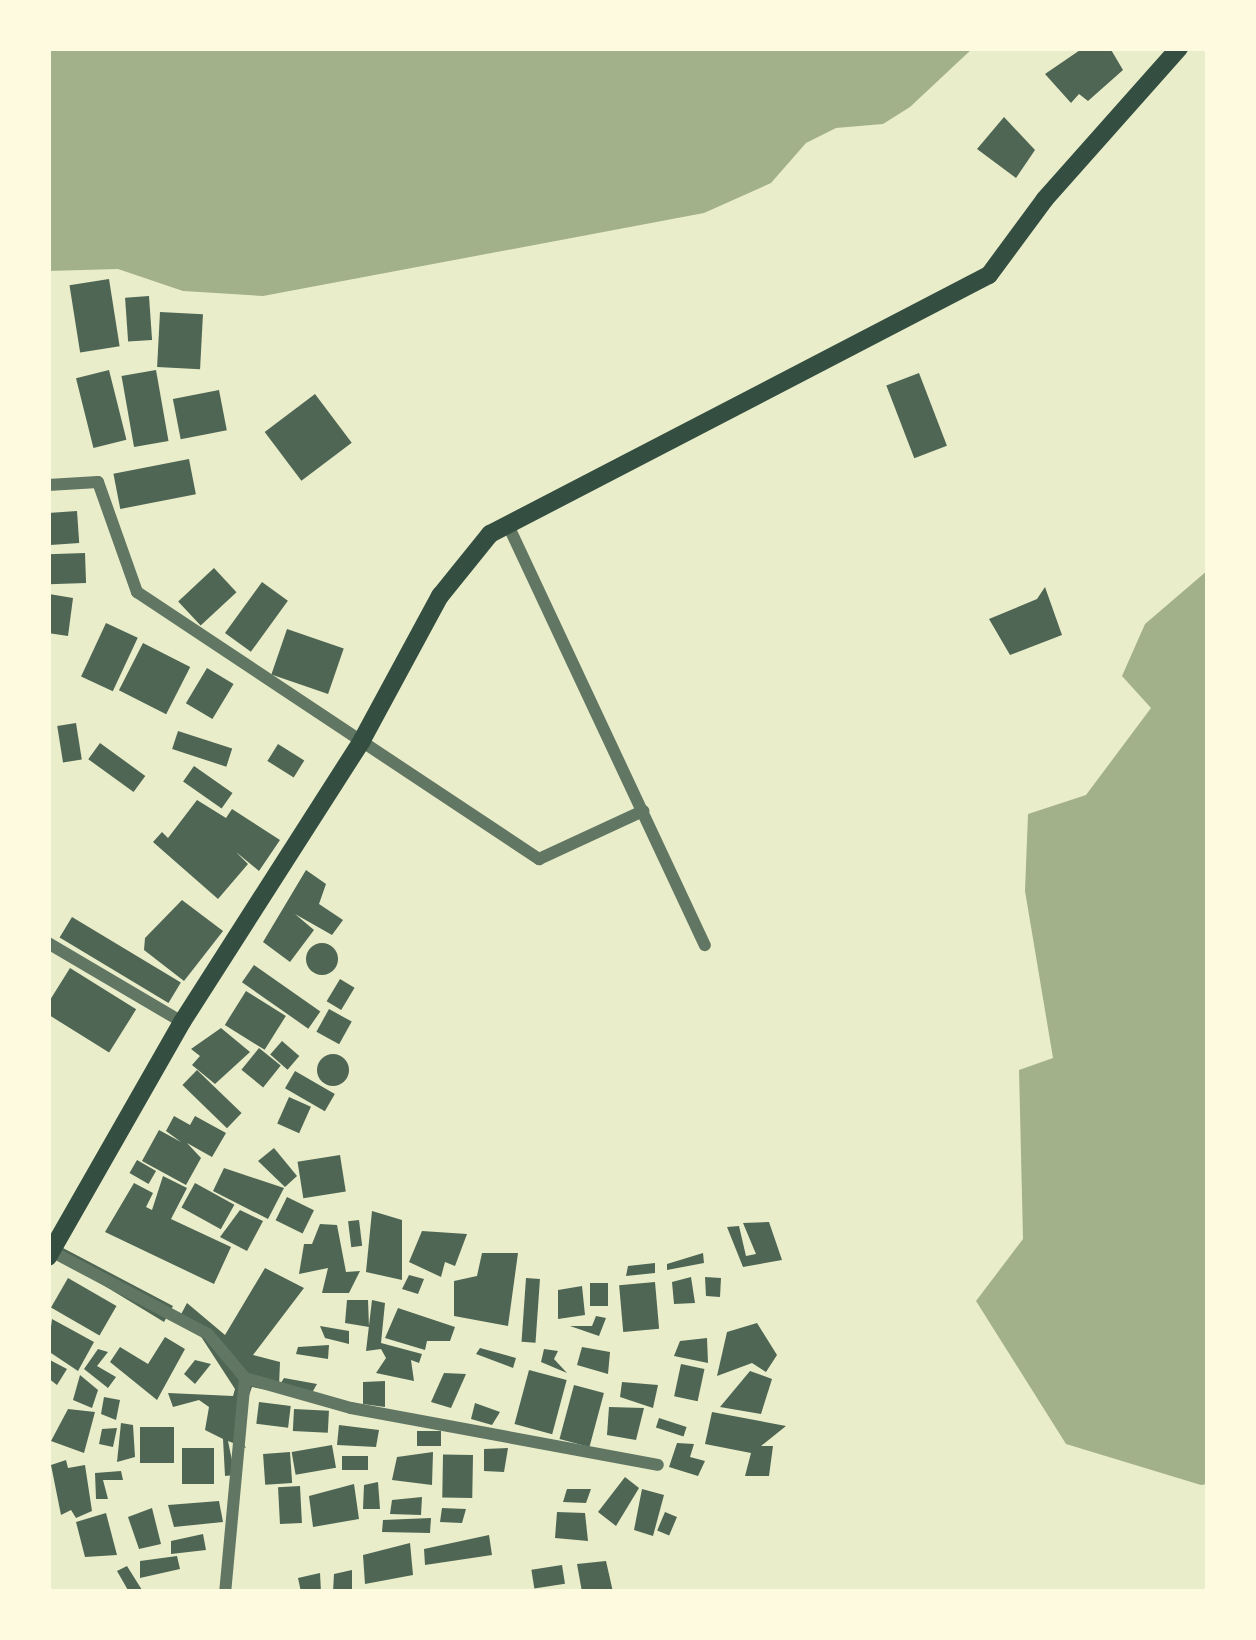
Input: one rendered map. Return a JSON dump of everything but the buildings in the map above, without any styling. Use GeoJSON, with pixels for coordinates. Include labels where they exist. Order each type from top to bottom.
{"type":"FeatureCollection","features":[{"type":"Feature","properties":{"kind":"main road"},"geometry":{"type":"LineString","coordinates":[[50,1254],[182,1022],[362,740],[440,596],[490,534],[988,275],[1045,199],[1179,48]]}},
{"type":"Feature","properties":{"kind":"street"},"geometry":{"type":"LineString","coordinates":[[48,485],[98,482],[137,592],[539,859],[643,811]]}},
{"type":"Feature","properties":{"kind":"street"},"geometry":{"type":"LineString","coordinates":[[508,526],[705,945]]}},
{"type":"Feature","properties":{"kind":"street"},"geometry":{"type":"LineString","coordinates":[[48,943],[182,1022]]}},
{"type":"Feature","properties":{"kind":"street"},"geometry":{"type":"LineString","coordinates":[[50,1254],[208,1334],[245,1378],[351,1408],[658,1465]]}},
{"type":"Feature","properties":{"kind":"street"},"geometry":{"type":"LineString","coordinates":[[225,1592],[245,1378]]}},
{"type":"Feature","properties":{"kind":"shaded area"},"geometry":{"type":"Polygon","coordinates":[[[48,48],[973,48],[910,107],[883,124],[836,128],[806,143],[771,183],[704,213],[263,296],[183,291],[118,269],[48,271],[48,48]]]}},
{"type":"Feature","properties":{"kind":"shaded area"},"geometry":{"type":"Polygon","coordinates":[[[1208,570],[1208,1484],[1201,1485],[1066,1444],[976,1301],[1023,1239],[1019,1070],[1053,1058],[1025,891],[1028,814],[1086,795],[1151,708],[1122,676],[1145,624],[1208,570]]]}}]}
